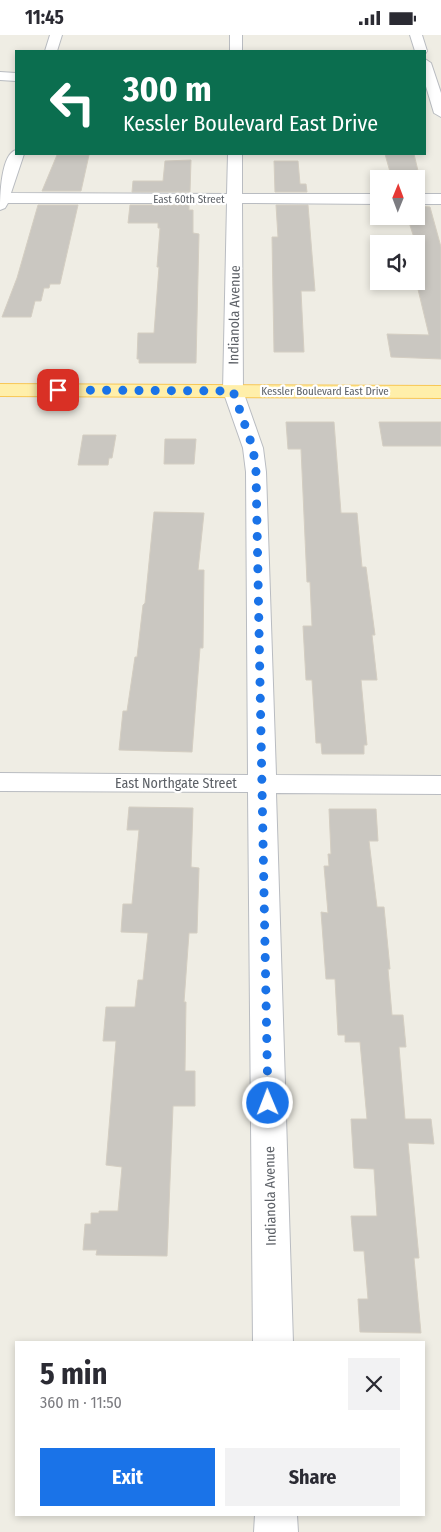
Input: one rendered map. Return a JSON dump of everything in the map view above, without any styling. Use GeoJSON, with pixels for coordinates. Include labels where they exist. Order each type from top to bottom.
{"type":"FeatureCollection","features":[{"type":"Feature","properties":{"kind":"main road","name":"Kessler Boulevard East Drive"},"geometry":{"type":"LineString","coordinates":[[0,390],[441,392]]}},
{"type":"Feature","properties":{"kind":"street"},"geometry":{"type":"LineString","coordinates":[[51,50],[56,35]]}},
{"type":"Feature","properties":{"kind":"street"},"geometry":{"type":"LineString","coordinates":[[236,35],[236,50]]}},
{"type":"Feature","properties":{"kind":"street"},"geometry":{"type":"LineString","coordinates":[[416,35],[421,50]]}},
{"type":"Feature","properties":{"kind":"street"},"geometry":{"type":"LineString","coordinates":[[426,66],[441,113]]}},
{"type":"Feature","properties":{"kind":"street"},"geometry":{"type":"LineString","coordinates":[[0,76],[15,77]]}},
{"type":"Feature","properties":{"kind":"street"},"geometry":{"type":"LineString","coordinates":[[1,200],[17,155]]}},
{"type":"Feature","properties":{"kind":"street","name":"Indianola Avenue"},"geometry":{"type":"LineString","coordinates":[[235,155],[233,391],[249,434],[256,467],[273,1341]]}},
{"type":"Feature","properties":{"kind":"street","name":"East 60th Street"},"geometry":{"type":"LineString","coordinates":[[1,200],[370,199]]}},
{"type":"Feature","properties":{"kind":"street"},"geometry":{"type":"LineString","coordinates":[[425,199],[441,199]]}},
{"type":"Feature","properties":{"kind":"street","name":"East Northgate Street"},"geometry":{"type":"LineString","coordinates":[[0,782],[441,785]]}},
{"type":"Feature","properties":{"kind":"street"},"geometry":{"type":"LineString","coordinates":[[276,1516],[276,1532]]}},
{"type":"Feature","properties":{"kind":"building"},"geometry":{"type":"Polygon","coordinates":[[[57,155],[89,155],[81,191],[42,191],[57,155]]]}},
{"type":"Feature","properties":{"kind":"building"},"geometry":{"type":"Polygon","coordinates":[[[385,155],[414,155],[418,170],[389,170],[385,155]]]}},
{"type":"Feature","properties":{"kind":"building"},"geometry":{"type":"Polygon","coordinates":[[[191,160],[190,192],[132,192],[133,181],[163,181],[165,161],[191,160]]]}},
{"type":"Feature","properties":{"kind":"building"},"geometry":{"type":"Polygon","coordinates":[[[274,161],[298,161],[300,184],[306,184],[307,192],[275,192],[274,161]]]}},
{"type":"Feature","properties":{"kind":"building"},"geometry":{"type":"Polygon","coordinates":[[[38,205],[78,205],[60,284],[50,284],[49,288],[44,288],[41,301],[35,301],[31,317],[2,317],[17,278],[38,205]]]}},
{"type":"Feature","properties":{"kind":"building"},"geometry":{"type":"Polygon","coordinates":[[[130,205],[189,205],[189,210],[193,210],[193,233],[199,234],[196,363],[139,363],[139,359],[137,359],[138,333],[154,333],[160,228],[158,228],[158,223],[128,223],[130,205]]]}},
{"type":"Feature","properties":{"kind":"building"},"geometry":{"type":"Polygon","coordinates":[[[276,205],[308,205],[315,291],[301,291],[304,352],[274,352],[272,237],[278,237],[276,205]]]}},
{"type":"Feature","properties":{"kind":"building"},"geometry":{"type":"Polygon","coordinates":[[[425,207],[430,207],[441,247],[441,359],[391,357],[387,334],[429,335],[418,290],[425,290],[425,235],[413,235],[410,225],[425,225],[425,207]]]}},
{"type":"Feature","properties":{"kind":"building"},"geometry":{"type":"Polygon","coordinates":[[[286,422],[334,422],[341,513],[357,513],[362,567],[366,567],[375,635],[372,635],[377,680],[361,680],[367,745],[364,745],[364,754],[322,754],[321,743],[316,743],[312,680],[306,680],[303,626],[312,626],[310,582],[307,582],[301,449],[288,449],[286,422]]]}},
{"type":"Feature","properties":{"kind":"building"},"geometry":{"type":"Polygon","coordinates":[[[379,422],[441,422],[441,446],[383,446],[379,422]]]}},
{"type":"Feature","properties":{"kind":"building"},"geometry":{"type":"Polygon","coordinates":[[[83,435],[116,435],[112,458],[109,458],[108,465],[78,465],[83,435]]]}},
{"type":"Feature","properties":{"kind":"building"},"geometry":{"type":"Polygon","coordinates":[[[165,439],[196,439],[194,464],[164,464],[165,439]]]}},
{"type":"Feature","properties":{"kind":"building"},"geometry":{"type":"Polygon","coordinates":[[[154,512],[204,513],[198,570],[204,570],[203,648],[200,648],[192,752],[119,750],[123,711],[127,711],[135,657],[137,657],[143,605],[145,603],[154,512]]]}},
{"type":"Feature","properties":{"kind":"building"},"geometry":{"type":"Polygon","coordinates":[[[129,807],[193,808],[191,867],[199,868],[197,933],[189,933],[184,1002],[186,1002],[185,1071],[195,1071],[195,1106],[173,1106],[167,1256],[96,1255],[97,1250],[83,1250],[85,1224],[91,1224],[91,1213],[118,1211],[122,1167],[106,1165],[116,1041],[103,1041],[106,1007],[135,1007],[138,980],[143,980],[148,933],[121,932],[123,904],[132,904],[139,830],[127,830],[129,807]]]}},
{"type":"Feature","properties":{"kind":"building"},"geometry":{"type":"Polygon","coordinates":[[[329,809],[376,809],[378,841],[369,841],[377,907],[384,907],[392,1015],[403,1015],[406,1047],[399,1047],[405,1119],[431,1119],[434,1144],[408,1143],[419,1258],[414,1258],[421,1333],[360,1332],[358,1299],[368,1299],[364,1251],[354,1251],[351,1216],[377,1216],[374,1169],[354,1168],[351,1119],[367,1119],[360,1042],[345,1042],[345,1035],[338,1035],[335,979],[326,979],[321,912],[328,913],[324,866],[329,866],[328,854],[331,854],[329,809]]]}},
{"type":"Feature","properties":{"kind":"route"},"geometry":{"type":"LineString","coordinates":[[58,390],[233,391],[249,434],[256,472],[268,1103]]}}]}
